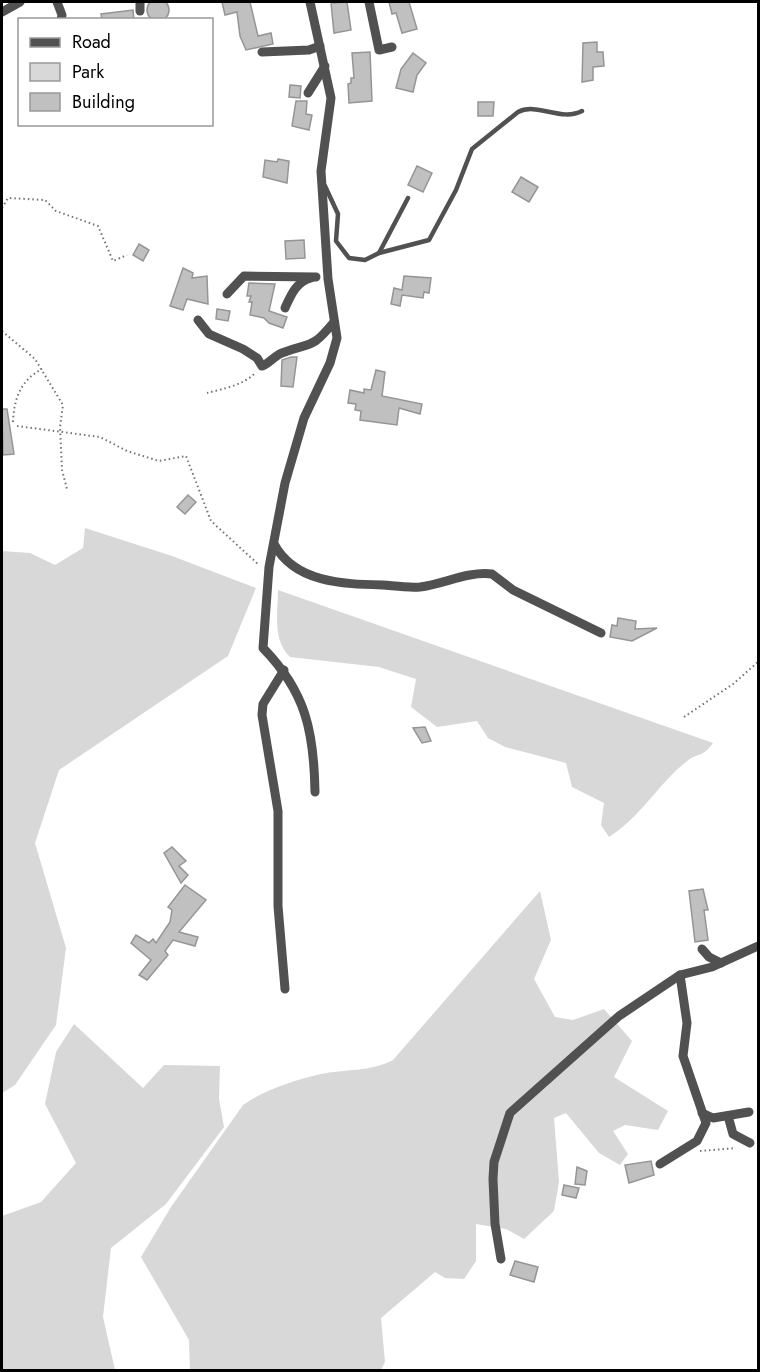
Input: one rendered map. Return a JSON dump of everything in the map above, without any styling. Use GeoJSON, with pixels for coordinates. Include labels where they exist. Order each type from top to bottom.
{"type":"FeatureCollection","features":[{"type":"Feature","properties":{"kind":"street"},"geometry":{"type":"LineString","coordinates":[[3,10],[20,2]]}},
{"type":"Feature","properties":{"kind":"street"},"geometry":{"type":"LineString","coordinates":[[57,2],[63,18]]}},
{"type":"Feature","properties":{"kind":"street"},"geometry":{"type":"LineString","coordinates":[[310,2],[331,98],[322,175],[328,274],[337,338],[330,363],[304,418],[285,483],[273,544],[263,648],[284,670],[310,726],[315,792]]}},
{"type":"Feature","properties":{"kind":"street"},"geometry":{"type":"LineString","coordinates":[[369,2],[379,50],[392,47]]}},
{"type":"Feature","properties":{"kind":"street"},"geometry":{"type":"LineString","coordinates":[[262,52],[309,50],[320,46]]}},
{"type":"Feature","properties":{"kind":"street"},"geometry":{"type":"LineString","coordinates":[[308,93],[325,66]]}},
{"type":"Feature","properties":{"kind":"street"},"geometry":{"type":"LineString","coordinates":[[285,308],[293,290],[304,280],[328,274]]}},
{"type":"Feature","properties":{"kind":"street"},"geometry":{"type":"LineString","coordinates":[[227,294],[244,276],[316,277]]}},
{"type":"Feature","properties":{"kind":"street"},"geometry":{"type":"LineString","coordinates":[[198,320],[208,334],[257,358],[262,366],[269,364],[280,353],[314,345],[334,322]]}},
{"type":"Feature","properties":{"kind":"street"},"geometry":{"type":"LineString","coordinates":[[273,544],[281,558],[296,570],[347,585],[420,587],[463,577],[492,574],[531,600],[601,633]]}},
{"type":"Feature","properties":{"kind":"street"},"geometry":{"type":"LineString","coordinates":[[284,670],[263,704],[262,715],[278,811],[278,906],[285,989]]}},
{"type":"Feature","properties":{"kind":"street"},"geometry":{"type":"LineString","coordinates":[[501,1259],[495,1224],[494,1162],[510,1113],[619,1016],[680,975],[721,963],[759,946]]}},
{"type":"Feature","properties":{"kind":"street"},"geometry":{"type":"LineString","coordinates":[[702,949],[721,963]]}},
{"type":"Feature","properties":{"kind":"street"},"geometry":{"type":"LineString","coordinates":[[660,1164],[697,1141],[706,1123],[683,1056],[687,1023],[680,975]]}},
{"type":"Feature","properties":{"kind":"street"},"geometry":{"type":"LineString","coordinates":[[702,1113],[713,1118],[749,1112]]}},
{"type":"Feature","properties":{"kind":"street"},"geometry":{"type":"LineString","coordinates":[[728,1116],[733,1134],[750,1143]]}},
{"type":"Feature","properties":{"kind":"lane"},"geometry":{"type":"LineString","coordinates":[[322,175],[338,214],[336,241],[339,249],[349,258],[365,260],[379,253],[429,240],[456,190],[472,149],[518,112],[525,108],[572,116],[582,111]]}},
{"type":"Feature","properties":{"kind":"lane"},"geometry":{"type":"LineString","coordinates":[[379,253],[408,198]]}},
{"type":"Feature","properties":{"kind":"path"},"geometry":{"type":"LineString","coordinates":[[2,208],[8,198],[45,200],[56,211],[98,226],[112,261],[127,255]]}},
{"type":"Feature","properties":{"kind":"path"},"geometry":{"type":"LineString","coordinates":[[2,331],[35,359],[63,405],[60,427],[62,470],[67,489]]}},
{"type":"Feature","properties":{"kind":"path"},"geometry":{"type":"LineString","coordinates":[[207,393],[252,377],[262,366]]}},
{"type":"Feature","properties":{"kind":"path"},"geometry":{"type":"LineString","coordinates":[[13,422],[15,398],[27,379],[42,369]]}},
{"type":"Feature","properties":{"kind":"path"},"geometry":{"type":"LineString","coordinates":[[17,426],[100,437],[127,451],[159,461],[186,456],[211,521],[261,566],[272,555]]}},
{"type":"Feature","properties":{"kind":"path"},"geometry":{"type":"LineString","coordinates":[[684,717],[733,684],[759,662]]}},
{"type":"Feature","properties":{"kind":"path"},"geometry":{"type":"LineString","coordinates":[[690,1146],[701,1151],[712,1152],[750,1143]]}},
{"type":"Feature","properties":{"kind":"green space"},"geometry":{"type":"Polygon","coordinates":[[[85,528],[172,556],[256,588],[228,656],[59,770],[35,843],[66,948],[56,1025],[15,1085],[2,1093],[2,551],[30,553],[55,565],[83,548],[85,528]]]}},
{"type":"Feature","properties":{"kind":"green space"},"geometry":{"type":"Polygon","coordinates":[[[278,590],[713,743],[706,751],[691,758],[677,770],[630,820],[609,837],[601,825],[604,803],[572,787],[566,763],[505,747],[488,738],[477,721],[437,727],[411,707],[416,679],[379,667],[290,657],[284,650],[278,634],[278,590]]]}},
{"type":"Feature","properties":{"kind":"green space"},"geometry":{"type":"Polygon","coordinates":[[[540,891],[551,940],[534,979],[555,1017],[573,1020],[604,1009],[632,1041],[614,1077],[668,1111],[658,1130],[625,1125],[613,1131],[628,1154],[620,1165],[599,1153],[566,1113],[554,1118],[559,1182],[554,1211],[524,1239],[506,1229],[476,1224],[476,1261],[464,1279],[445,1278],[435,1272],[381,1318],[385,1362],[381,1370],[190,1370],[189,1340],[141,1257],[171,1207],[243,1105],[270,1090],[301,1079],[330,1072],[376,1067],[393,1060],[540,891]]]}},
{"type":"Feature","properties":{"kind":"green space"},"geometry":{"type":"Polygon","coordinates":[[[74,1024],[143,1088],[164,1065],[220,1066],[219,1099],[224,1127],[166,1204],[111,1248],[103,1317],[115,1370],[2,1370],[2,1216],[41,1202],[76,1163],[45,1104],[56,1052],[74,1024]]]}},
{"type":"Feature","properties":{"kind":"building"},"geometry":{"type":"Polygon","coordinates":[[[154,0],[162,0],[168,6],[168,14],[164,18],[152,18],[148,14],[148,6],[154,0]]]}},
{"type":"Feature","properties":{"kind":"building"},"geometry":{"type":"Polygon","coordinates":[[[222,2],[250,2],[258,36],[271,33],[273,44],[246,50],[240,36],[237,12],[225,15],[222,2]]]}},
{"type":"Feature","properties":{"kind":"building"},"geometry":{"type":"Polygon","coordinates":[[[347,2],[351,30],[334,33],[331,3],[347,2]]]}},
{"type":"Feature","properties":{"kind":"building"},"geometry":{"type":"Polygon","coordinates":[[[389,2],[409,2],[417,29],[402,33],[396,13],[392,14],[389,2]]]}},
{"type":"Feature","properties":{"kind":"building"},"geometry":{"type":"Polygon","coordinates":[[[133,10],[134,18],[102,18],[101,14],[133,10]]]}},
{"type":"Feature","properties":{"kind":"building"},"geometry":{"type":"Polygon","coordinates":[[[597,42],[597,52],[603,52],[604,66],[593,67],[593,80],[582,82],[583,43],[597,42]]]}},
{"type":"Feature","properties":{"kind":"building"},"geometry":{"type":"Polygon","coordinates":[[[370,52],[372,101],[349,103],[348,84],[351,83],[351,78],[354,78],[352,53],[370,52]]]}},
{"type":"Feature","properties":{"kind":"building"},"geometry":{"type":"Polygon","coordinates":[[[413,53],[426,63],[417,75],[413,92],[396,88],[401,69],[413,53]]]}},
{"type":"Feature","properties":{"kind":"building"},"geometry":{"type":"Polygon","coordinates":[[[290,85],[301,86],[300,98],[289,97],[290,85]]]}},
{"type":"Feature","properties":{"kind":"building"},"geometry":{"type":"Polygon","coordinates":[[[296,101],[307,101],[306,114],[312,115],[309,130],[292,126],[296,101]]]}},
{"type":"Feature","properties":{"kind":"building"},"geometry":{"type":"Polygon","coordinates":[[[478,102],[494,102],[493,116],[478,116],[478,102]]]}},
{"type":"Feature","properties":{"kind":"building"},"geometry":{"type":"Polygon","coordinates":[[[278,159],[289,161],[287,183],[263,177],[265,160],[277,162],[278,159]]]}},
{"type":"Feature","properties":{"kind":"building"},"geometry":{"type":"Polygon","coordinates":[[[417,166],[432,173],[423,192],[408,185],[417,166]]]}},
{"type":"Feature","properties":{"kind":"building"},"geometry":{"type":"Polygon","coordinates":[[[521,177],[538,187],[529,202],[512,192],[521,177]]]}},
{"type":"Feature","properties":{"kind":"building"},"geometry":{"type":"Polygon","coordinates":[[[304,240],[305,258],[286,259],[285,241],[304,240]]]}},
{"type":"Feature","properties":{"kind":"building"},"geometry":{"type":"Polygon","coordinates":[[[139,244],[149,250],[143,261],[133,255],[139,244]]]}},
{"type":"Feature","properties":{"kind":"building"},"geometry":{"type":"Polygon","coordinates":[[[183,268],[193,273],[192,278],[207,276],[208,304],[187,299],[183,310],[170,306],[183,268]]]}},
{"type":"Feature","properties":{"kind":"building"},"geometry":{"type":"Polygon","coordinates":[[[404,276],[431,278],[429,293],[424,292],[423,298],[402,295],[400,306],[391,304],[394,288],[402,290],[404,276]]]}},
{"type":"Feature","properties":{"kind":"building"},"geometry":{"type":"Polygon","coordinates":[[[249,283],[275,284],[269,311],[287,317],[283,328],[269,323],[264,318],[250,315],[252,302],[249,302],[251,296],[247,296],[249,283]]]}},
{"type":"Feature","properties":{"kind":"building"},"geometry":{"type":"Polygon","coordinates":[[[217,309],[230,311],[228,321],[216,319],[217,309]]]}},
{"type":"Feature","properties":{"kind":"building"},"geometry":{"type":"Polygon","coordinates":[[[297,357],[293,387],[281,386],[282,360],[297,357]]]}},
{"type":"Feature","properties":{"kind":"building"},"geometry":{"type":"Polygon","coordinates":[[[376,370],[385,372],[382,396],[422,404],[420,414],[399,408],[397,425],[360,420],[361,411],[355,410],[356,404],[348,403],[350,390],[364,393],[364,389],[371,390],[376,370]]]}},
{"type":"Feature","properties":{"kind":"building"},"geometry":{"type":"Polygon","coordinates":[[[2,409],[7,409],[14,454],[3,455],[2,409]]]}},
{"type":"Feature","properties":{"kind":"building"},"geometry":{"type":"Polygon","coordinates":[[[188,495],[196,502],[185,514],[177,507],[188,495]]]}},
{"type":"Feature","properties":{"kind":"building"},"geometry":{"type":"Polygon","coordinates":[[[618,618],[636,621],[635,629],[657,628],[632,641],[610,637],[612,625],[617,626],[618,618]]]}},
{"type":"Feature","properties":{"kind":"building"},"geometry":{"type":"Polygon","coordinates":[[[425,727],[431,741],[422,743],[413,728],[425,727]]]}},
{"type":"Feature","properties":{"kind":"building"},"geometry":{"type":"Polygon","coordinates":[[[172,847],[186,861],[179,866],[188,875],[181,883],[164,853],[172,847]]]}},
{"type":"Feature","properties":{"kind":"building"},"geometry":{"type":"Polygon","coordinates":[[[185,885],[206,900],[179,932],[198,937],[195,946],[173,940],[165,951],[168,955],[147,980],[139,975],[151,960],[131,943],[136,935],[149,943],[153,939],[156,943],[170,922],[172,910],[168,907],[185,885]]]}},
{"type":"Feature","properties":{"kind":"building"},"geometry":{"type":"Polygon","coordinates":[[[703,889],[708,910],[704,910],[708,940],[695,942],[689,891],[703,889]]]}},
{"type":"Feature","properties":{"kind":"building"},"geometry":{"type":"Polygon","coordinates":[[[651,1161],[654,1175],[629,1183],[625,1165],[651,1161]]]}},
{"type":"Feature","properties":{"kind":"building"},"geometry":{"type":"Polygon","coordinates":[[[577,1167],[587,1171],[585,1185],[575,1184],[577,1167]]]}},
{"type":"Feature","properties":{"kind":"building"},"geometry":{"type":"Polygon","coordinates":[[[564,1185],[579,1188],[576,1198],[562,1195],[564,1185]]]}},
{"type":"Feature","properties":{"kind":"building"},"geometry":{"type":"Polygon","coordinates":[[[515,1261],[538,1267],[534,1282],[510,1275],[515,1261]]]}}]}
